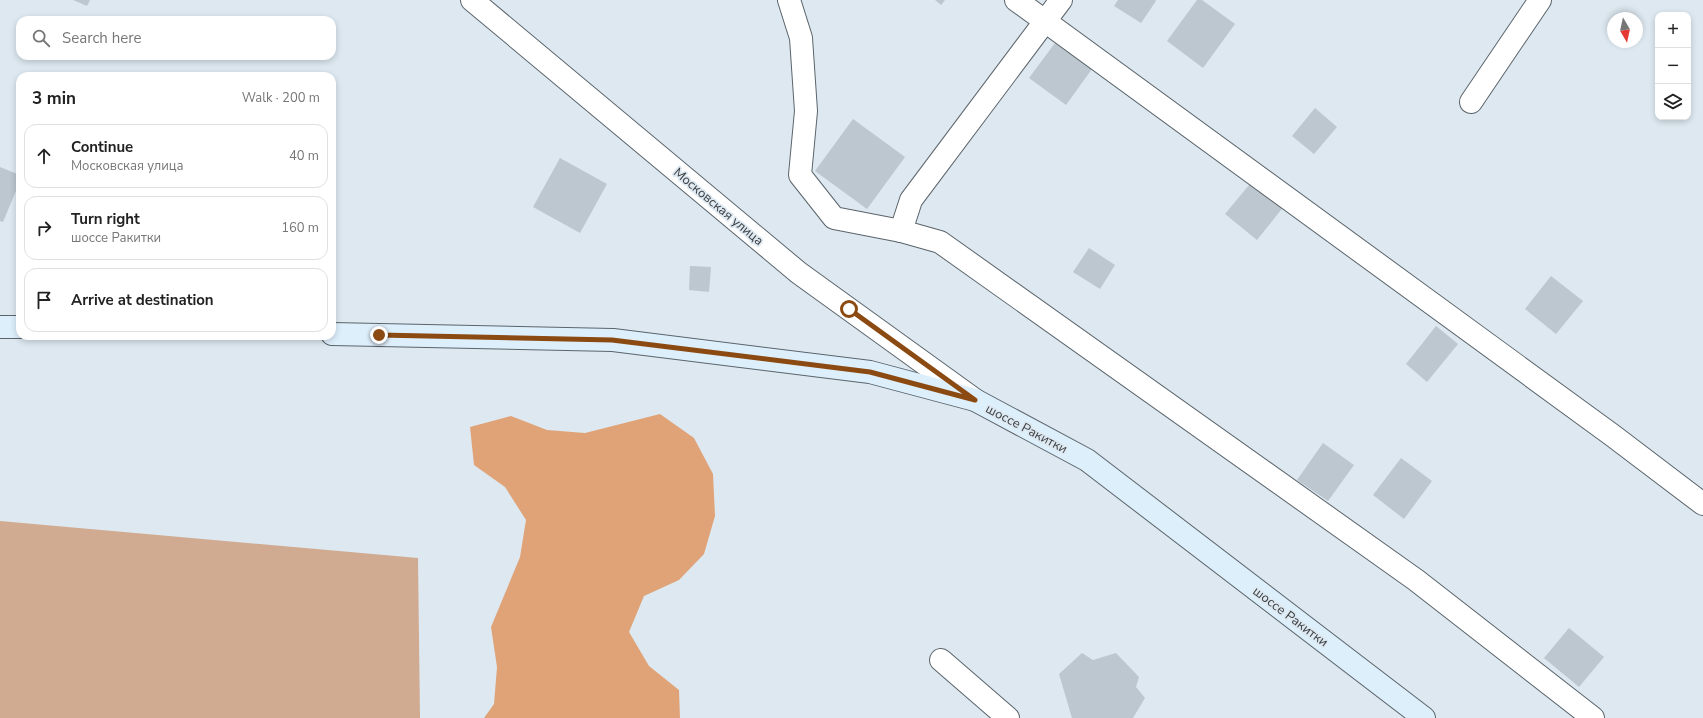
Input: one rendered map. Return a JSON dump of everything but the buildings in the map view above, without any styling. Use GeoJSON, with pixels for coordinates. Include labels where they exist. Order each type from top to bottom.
{"type":"FeatureCollection","features":[{"type":"Feature","properties":{"kind":"main road"},"geometry":{"type":"LineString","coordinates":[[0,327],[16,327]]}},
{"type":"Feature","properties":{"kind":"main road","name":"шоссе Ракитки"},"geometry":{"type":"LineString","coordinates":[[336,334],[612,340],[870,372],[975,400],[1087,460],[1424,718]]}},
{"type":"Feature","properties":{"kind":"street","name":"Московская улица"},"geometry":{"type":"LineString","coordinates":[[472,0],[799,273],[975,400]]}},
{"type":"Feature","properties":{"kind":"street"},"geometry":{"type":"LineString","coordinates":[[789,0],[802,38],[806,111],[800,175],[834,218],[901,231],[940,242],[1416,580],[1593,718]]}},
{"type":"Feature","properties":{"kind":"street"},"geometry":{"type":"LineString","coordinates":[[1016,0],[1599,426],[1703,504]]}},
{"type":"Feature","properties":{"kind":"street"},"geometry":{"type":"LineString","coordinates":[[901,231],[911,200],[1061,0]]}},
{"type":"Feature","properties":{"kind":"street"},"geometry":{"type":"LineString","coordinates":[[1471,102],[1540,0]]}},
{"type":"Feature","properties":{"kind":"street"},"geometry":{"type":"LineString","coordinates":[[941,660],[1008,718]]}},
{"type":"Feature","properties":{"kind":"shaded area"},"geometry":{"type":"Polygon","coordinates":[[[660,414],[694,438],[713,474],[715,516],[704,554],[679,580],[644,596],[629,632],[649,666],[679,690],[680,718],[484,718],[494,704],[497,667],[491,627],[520,557],[526,520],[505,487],[474,465],[470,427],[511,416],[547,430],[585,433],[660,414]]]}},
{"type":"Feature","properties":{"kind":"shaded area"},"geometry":{"type":"Polygon","coordinates":[[[0,521],[418,558],[420,718],[0,718],[0,521]]]}},
{"type":"Feature","properties":{"kind":"route"},"geometry":{"type":"LineString","coordinates":[[379,335],[612,340],[870,372],[975,400],[849,309]]}}]}
